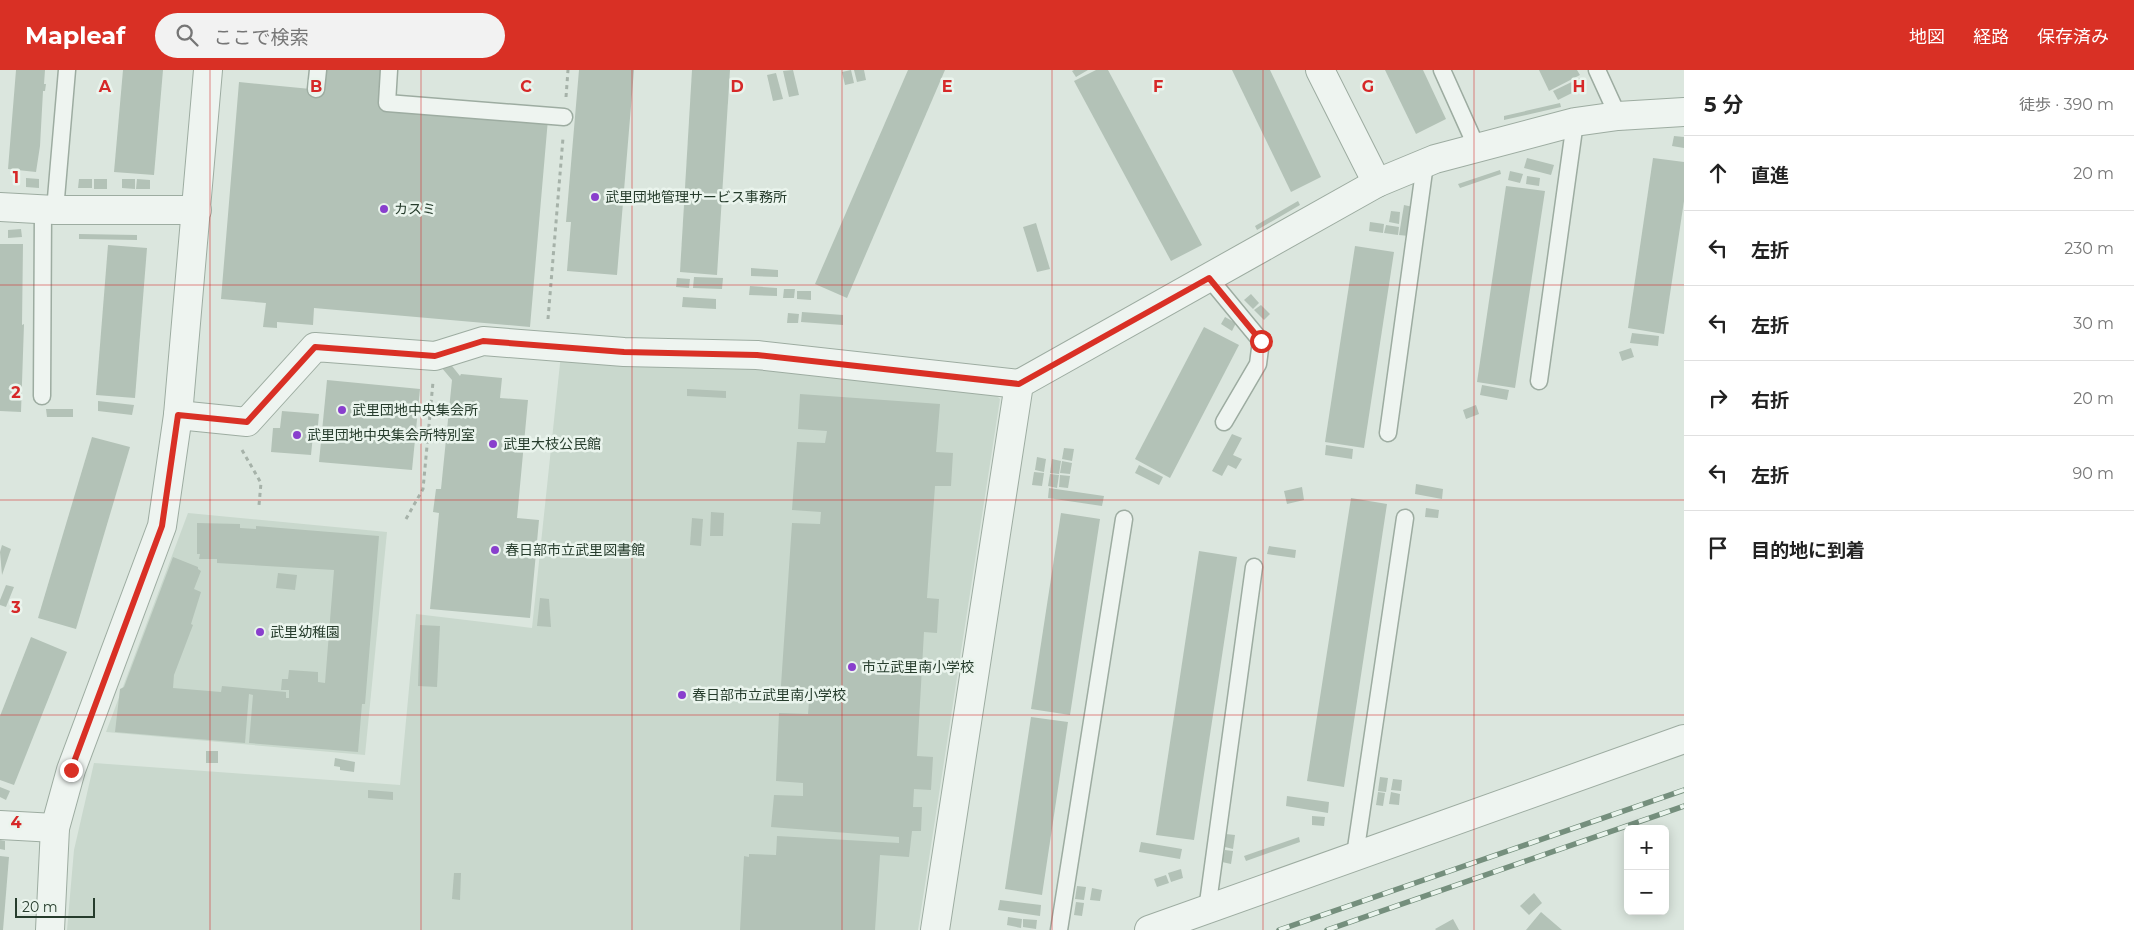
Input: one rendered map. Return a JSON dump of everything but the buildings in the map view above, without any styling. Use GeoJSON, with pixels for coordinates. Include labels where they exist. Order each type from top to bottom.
{"type":"FeatureCollection","features":[{"type":"Feature","properties":{"kind":"street"},"geometry":{"type":"LineString","coordinates":[[50,930],[55,828],[71,770],[162,526],[178,415],[208,70]]}},
{"type":"Feature","properties":{"kind":"street"},"geometry":{"type":"LineString","coordinates":[[1320,70],[1377,183]]}},
{"type":"Feature","properties":{"kind":"street"},"geometry":{"type":"LineString","coordinates":[[178,415],[247,422],[315,347],[435,356],[483,341],[624,352],[757,355],[1019,384],[1377,183],[1435,159],[1575,122],[1618,116],[1684,112]]}},
{"type":"Feature","properties":{"kind":"street"},"geometry":{"type":"LineString","coordinates":[[0,207],[49,210],[196,210]]}},
{"type":"Feature","properties":{"kind":"street"},"geometry":{"type":"LineString","coordinates":[[935,930],[1019,384]]}},
{"type":"Feature","properties":{"kind":"street"},"geometry":{"type":"LineString","coordinates":[[1149,930],[1684,739]]}},
{"type":"Feature","properties":{"kind":"street"},"geometry":{"type":"LineString","coordinates":[[0,825],[55,828]]}},
{"type":"Feature","properties":{"kind":"lane"},"geometry":{"type":"LineString","coordinates":[[42,396],[49,210],[67,70]]}},
{"type":"Feature","properties":{"kind":"lane"},"geometry":{"type":"LineString","coordinates":[[316,89],[318,70]]}},
{"type":"Feature","properties":{"kind":"lane"},"geometry":{"type":"LineString","coordinates":[[1442,70],[1477,148]]}},
{"type":"Feature","properties":{"kind":"lane"},"geometry":{"type":"LineString","coordinates":[[1597,70],[1618,116]]}},
{"type":"Feature","properties":{"kind":"lane"},"geometry":{"type":"LineString","coordinates":[[387,79],[386,103],[564,117]]}},
{"type":"Feature","properties":{"kind":"lane"},"geometry":{"type":"LineString","coordinates":[[1539,381],[1575,122]]}},
{"type":"Feature","properties":{"kind":"lane"},"geometry":{"type":"LineString","coordinates":[[1388,433],[1425,164]]}},
{"type":"Feature","properties":{"kind":"lane"},"geometry":{"type":"LineString","coordinates":[[1209,278],[1261,341],[1258,364],[1224,422]]}},
{"type":"Feature","properties":{"kind":"lane"},"geometry":{"type":"LineString","coordinates":[[1355,855],[1405,518]]}},
{"type":"Feature","properties":{"kind":"lane"},"geometry":{"type":"LineString","coordinates":[[1059,930],[1124,519]]}},
{"type":"Feature","properties":{"kind":"lane"},"geometry":{"type":"LineString","coordinates":[[1207,910],[1254,567]]}},
{"type":"Feature","properties":{"kind":"path"},"geometry":{"type":"LineString","coordinates":[[548,315],[568,70]]}},
{"type":"Feature","properties":{"kind":"path"},"geometry":{"type":"LineString","coordinates":[[406,519],[423,488],[435,356]]}},
{"type":"Feature","properties":{"kind":"path"},"geometry":{"type":"LineString","coordinates":[[240,445],[261,483],[259,505]]}},
{"type":"Feature","properties":{"kind":"shaded area","name":"春日部市立武里南小学校"},"geometry":{"type":"Polygon","coordinates":[[[561,354],[989,388],[1000,399],[918,930],[67,930],[74,850],[94,763],[400,785],[416,614],[532,628],[561,354]]]}},
{"type":"Feature","properties":{"kind":"shaded area","name":"武里幼稚園"},"geometry":{"type":"Polygon","coordinates":[[[188,513],[387,532],[365,755],[106,732],[188,513]]]}},
{"type":"Feature","properties":{"kind":"railway"},"geometry":{"type":"LineString","coordinates":[[1279,930],[1684,790]]}},
{"type":"Feature","properties":{"kind":"railway"},"geometry":{"type":"LineString","coordinates":[[1327,930],[1684,806]]}},
{"type":"Feature","properties":{"kind":"place","name":"武里団地管理サービス事務所"},"geometry":{"type":"Point","coordinates":[595,197]}},
{"type":"Feature","properties":{"kind":"place","name":"カスミ"},"geometry":{"type":"Point","coordinates":[384,209]}},
{"type":"Feature","properties":{"kind":"place","name":"武里団地中央集会所"},"geometry":{"type":"Point","coordinates":[342,410]}},
{"type":"Feature","properties":{"kind":"place","name":"武里団地中央集会所特別室"},"geometry":{"type":"Point","coordinates":[297,435]}},
{"type":"Feature","properties":{"kind":"place","name":"武里大枝公民館"},"geometry":{"type":"Point","coordinates":[493,444]}},
{"type":"Feature","properties":{"kind":"place","name":"春日部市立武里図書館"},"geometry":{"type":"Point","coordinates":[495,550]}},
{"type":"Feature","properties":{"kind":"place","name":"武里幼稚園"},"geometry":{"type":"Point","coordinates":[260,632]}},
{"type":"Feature","properties":{"kind":"place","name":"市立武里南小学校"},"geometry":{"type":"Point","coordinates":[852,667]}},
{"type":"Feature","properties":{"kind":"place","name":"春日部市立武里南小学校"},"geometry":{"type":"Point","coordinates":[682,695]}},
{"type":"Feature","properties":{"kind":"route"},"geometry":{"type":"LineString","coordinates":[[71,770],[162,526],[178,415],[247,422],[315,347],[435,356],[483,341],[624,352],[757,355],[1019,384],[1209,278],[1261,341]]}}]}
